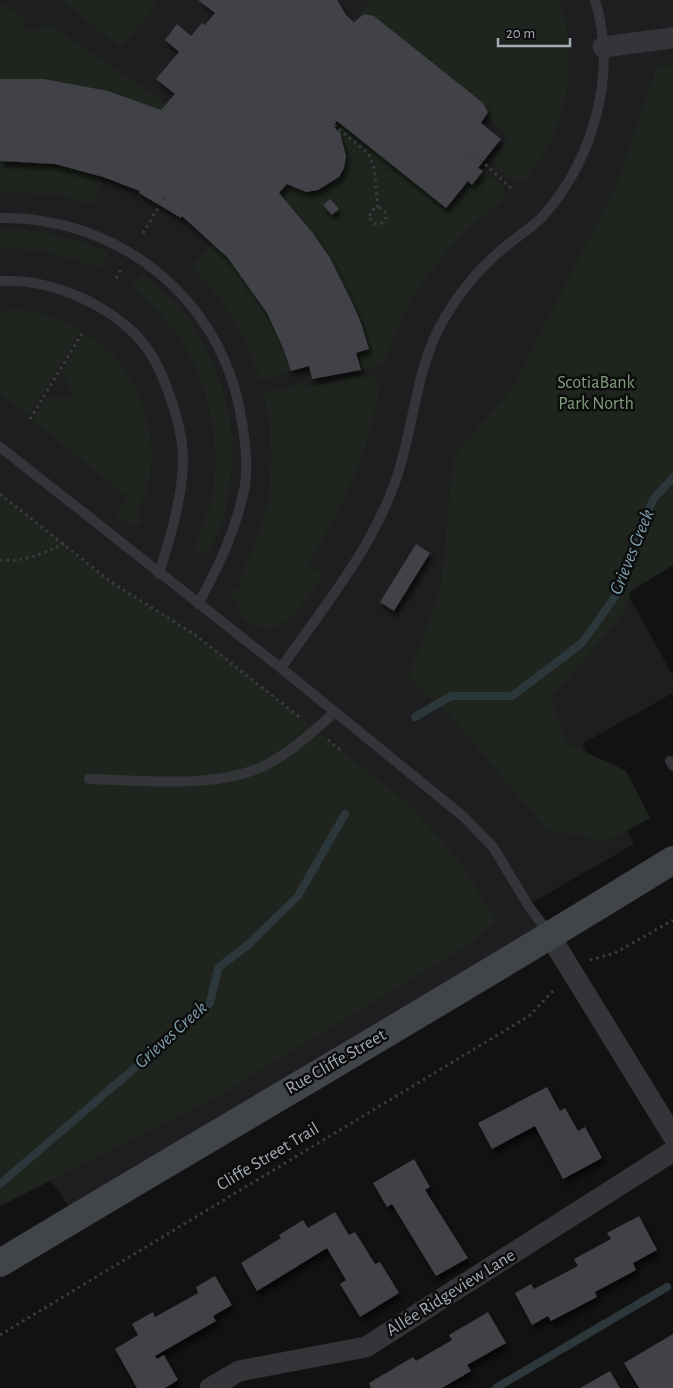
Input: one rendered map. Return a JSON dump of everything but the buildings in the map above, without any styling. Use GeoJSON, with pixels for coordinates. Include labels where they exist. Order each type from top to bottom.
{"type":"FeatureCollection","features":[{"type":"Feature","properties":{"kind":"main road","name":"Rue Cliffe Street"},"geometry":{"type":"LineString","coordinates":[[0,1263],[215,1133],[550,936],[673,860]]}},
{"type":"Feature","properties":{"kind":"street"},"geometry":{"type":"LineString","coordinates":[[603,47],[673,38]]}},
{"type":"Feature","properties":{"kind":"street"},"geometry":{"type":"LineString","coordinates":[[550,936],[673,1136]]}},
{"type":"Feature","properties":{"kind":"street","name":"Allée Ridgeview Lane"},"geometry":{"type":"LineString","coordinates":[[210,1388],[239,1372],[366,1347],[673,1151]]}},
{"type":"Feature","properties":{"kind":"lane"},"geometry":{"type":"LineString","coordinates":[[281,668],[370,537],[394,485],[408,438],[421,374],[438,330],[466,286],[498,252],[543,216],[569,181],[592,133],[601,88],[603,47],[595,0]]}},
{"type":"Feature","properties":{"kind":"lane"},"geometry":{"type":"LineString","coordinates":[[0,218],[47,221],[91,232],[131,252],[161,274],[182,296],[202,319],[221,350],[238,393],[245,439],[245,483],[235,527],[219,567],[198,604]]}},
{"type":"Feature","properties":{"kind":"lane"},"geometry":{"type":"LineString","coordinates":[[0,281],[20,280],[65,290],[98,307],[136,334],[160,371],[176,416],[183,462],[177,510],[159,574]]}},
{"type":"Feature","properties":{"kind":"lane"},"geometry":{"type":"LineString","coordinates":[[0,447],[159,574],[281,668],[464,817],[493,848],[528,905],[550,936]]}},
{"type":"Feature","properties":{"kind":"lane"},"geometry":{"type":"LineString","coordinates":[[90,779],[173,781],[229,777],[268,764],[315,730],[335,712]]}},
{"type":"Feature","properties":{"kind":"path"},"geometry":{"type":"LineString","coordinates":[[334,124],[369,154],[374,168],[378,208]]}},
{"type":"Feature","properties":{"kind":"path"},"geometry":{"type":"LineString","coordinates":[[467,158],[472,152],[514,191]]}},
{"type":"Feature","properties":{"kind":"path"},"geometry":{"type":"LineString","coordinates":[[143,233],[166,195]]}},
{"type":"Feature","properties":{"kind":"path"},"geometry":{"type":"LineString","coordinates":[[378,208],[383,210],[386,216],[384,221],[376,224],[370,219],[370,214],[378,208]]}},
{"type":"Feature","properties":{"kind":"path"},"geometry":{"type":"LineString","coordinates":[[30,418],[83,332]]}},
{"type":"Feature","properties":{"kind":"path"},"geometry":{"type":"LineString","coordinates":[[0,494],[65,543],[111,582],[194,634],[342,751]]}},
{"type":"Feature","properties":{"kind":"path"},"geometry":{"type":"LineString","coordinates":[[0,560],[11,561],[36,557],[65,543]]}},
{"type":"Feature","properties":{"kind":"path"},"geometry":{"type":"LineString","coordinates":[[593,958],[615,953],[673,920]]}},
{"type":"Feature","properties":{"kind":"path","name":"Cliffe Street Trail"},"geometry":{"type":"LineString","coordinates":[[0,1335],[529,1016],[546,997]]}},
{"type":"Feature","properties":{"kind":"shaded area"},"geometry":{"type":"Polygon","coordinates":[[[0,0],[673,0],[673,86],[615,188],[507,396],[627,593],[673,676],[673,693],[582,744],[634,844],[528,905],[550,936],[76,1217],[55,1187],[0,1119],[0,0]]]}},
{"type":"Feature","properties":{"kind":"green space"},"geometry":{"type":"Polygon","coordinates":[[[61,0],[149,0],[156,5],[121,48],[61,0]]]}},
{"type":"Feature","properties":{"kind":"green space"},"geometry":{"type":"Polygon","coordinates":[[[372,0],[560,0],[569,48],[566,95],[551,139],[540,161],[525,181],[513,181],[490,161],[509,137],[486,118],[488,112],[483,103],[374,16],[368,14],[358,17],[372,0]]]}},
{"type":"Feature","properties":{"kind":"green space"},"geometry":{"type":"Polygon","coordinates":[[[0,2],[23,17],[23,31],[51,25],[166,104],[161,110],[108,91],[0,79],[0,2]]]}},
{"type":"Feature","properties":{"kind":"green space","name":"ScotiaBank Park North"},"geometry":{"type":"Polygon","coordinates":[[[673,65],[673,565],[631,591],[625,612],[551,698],[566,743],[626,771],[650,818],[607,841],[547,830],[447,712],[408,677],[441,588],[453,457],[509,392],[615,188],[657,66],[673,65]]]}},
{"type":"Feature","properties":{"kind":"green space"},"geometry":{"type":"Polygon","coordinates":[[[337,121],[472,184],[483,171],[503,185],[506,198],[470,227],[430,273],[408,307],[386,363],[361,370],[356,353],[369,349],[354,306],[321,246],[279,193],[287,184],[302,190],[316,190],[328,185],[338,177],[344,166],[346,153],[342,140],[333,126],[337,121]]]}},
{"type":"Feature","properties":{"kind":"green space"},"geometry":{"type":"Polygon","coordinates":[[[0,161],[55,164],[103,177],[93,205],[57,195],[0,191],[0,161]]]}},
{"type":"Feature","properties":{"kind":"green space"},"geometry":{"type":"Polygon","coordinates":[[[0,229],[56,235],[109,252],[101,269],[52,254],[26,249],[0,248],[0,229]]]}},
{"type":"Feature","properties":{"kind":"green space"},"geometry":{"type":"Polygon","coordinates":[[[213,243],[260,302],[285,353],[291,371],[260,380],[233,319],[215,293],[192,266],[213,243]]]}},
{"type":"Feature","properties":{"kind":"green space"},"geometry":{"type":"Polygon","coordinates":[[[142,273],[181,308],[189,320],[201,339],[215,369],[227,404],[232,457],[228,495],[217,535],[204,554],[198,552],[194,545],[210,507],[214,479],[215,455],[209,407],[193,361],[181,341],[159,313],[132,287],[142,273]]]}},
{"type":"Feature","properties":{"kind":"green space"},"geometry":{"type":"Polygon","coordinates":[[[21,310],[42,314],[81,330],[28,416],[0,394],[0,311],[21,310]]]}},
{"type":"Feature","properties":{"kind":"green space"},"geometry":{"type":"Polygon","coordinates":[[[85,333],[117,359],[129,376],[146,414],[150,434],[151,455],[149,480],[137,516],[141,518],[141,524],[131,524],[116,514],[127,497],[32,420],[47,396],[75,397],[62,371],[85,333]]]}},
{"type":"Feature","properties":{"kind":"green space"},"geometry":{"type":"Polygon","coordinates":[[[365,374],[373,376],[380,389],[375,414],[353,480],[333,521],[308,563],[324,576],[306,601],[282,624],[273,628],[264,629],[256,627],[243,620],[230,589],[238,591],[267,505],[271,456],[269,422],[264,393],[305,384],[307,388],[365,374]]]}},
{"type":"Feature","properties":{"kind":"green space"},"geometry":{"type":"Polygon","coordinates":[[[0,494],[111,582],[195,634],[404,800],[438,836],[464,868],[497,921],[465,947],[216,1097],[0,1206],[0,494]]]}},
{"type":"Feature","properties":{"kind":"waterway","name":"Grieves Creek"},"geometry":{"type":"LineString","coordinates":[[415,717],[451,696],[512,696],[582,643],[617,594],[640,528],[654,498],[673,478]]}},
{"type":"Feature","properties":{"kind":"waterway","name":"Grieves Creek"},"geometry":{"type":"LineString","coordinates":[[0,1184],[210,1003],[218,968],[250,943],[298,896],[345,814]]}},
{"type":"Feature","properties":{"kind":"waterway"},"geometry":{"type":"LineString","coordinates":[[496,1388],[667,1287]]}}]}
